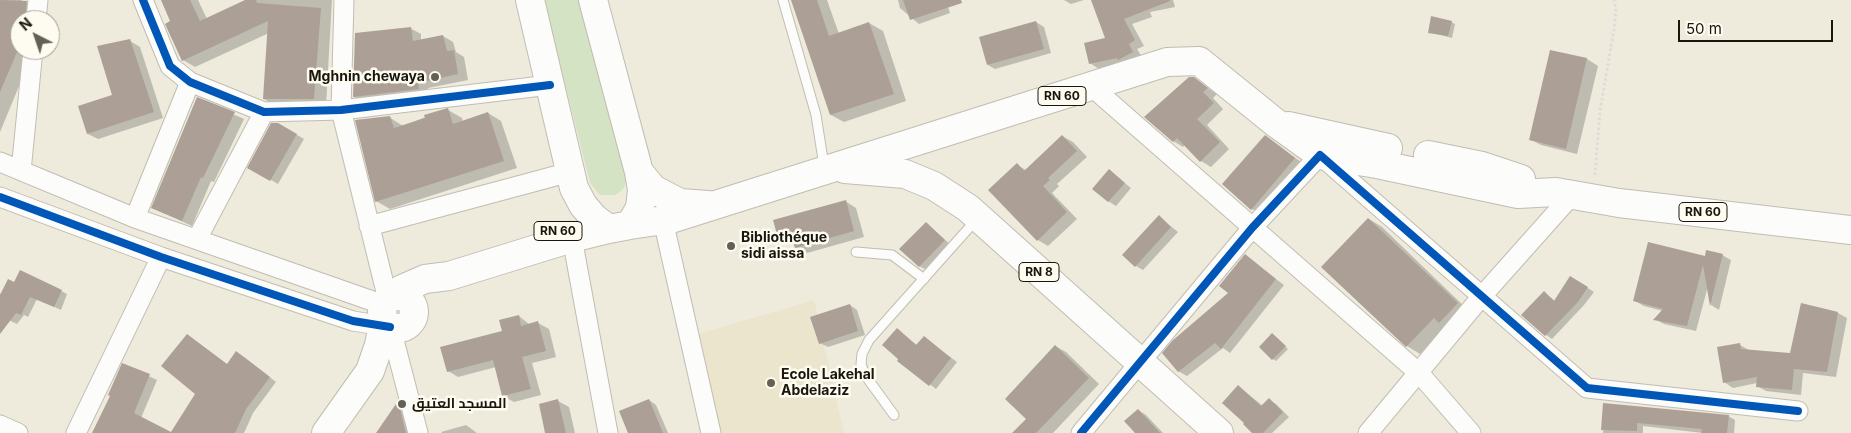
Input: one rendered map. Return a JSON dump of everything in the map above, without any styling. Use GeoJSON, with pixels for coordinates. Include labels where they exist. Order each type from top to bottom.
{"type":"FeatureCollection","features":[{"type":"Feature","properties":{"kind":"main road"},"geometry":{"type":"LineString","coordinates":[[530,0],[572,180],[583,204],[594,218],[619,227],[640,208],[642,190],[640,172],[594,0]]}},
{"type":"Feature","properties":{"kind":"main road","name":"RN 60"},"geometry":{"type":"LineString","coordinates":[[828,168],[1168,62],[1199,61],[1277,124],[1482,166],[1574,195],[1851,230]]}},
{"type":"Feature","properties":{"kind":"main road"},"geometry":{"type":"LineString","coordinates":[[1277,124],[1320,155],[1377,164],[1518,194],[1574,195]]}},
{"type":"Feature","properties":{"kind":"main road","name":"RN 8"},"geometry":{"type":"LineString","coordinates":[[640,172],[653,189],[680,203],[712,206],[828,168],[906,174],[934,186],[978,218],[1219,433]]}},
{"type":"Feature","properties":{"kind":"main road","name":"RN 60"},"geometry":{"type":"LineString","coordinates":[[515,255],[564,227],[573,214],[572,180]]}},
{"type":"Feature","properties":{"kind":"main road","name":"RN 60"},"geometry":{"type":"LineString","coordinates":[[391,321],[402,290],[425,279],[450,276],[572,238],[619,227],[663,220],[712,206]]}},
{"type":"Feature","properties":{"kind":"main road"},"geometry":{"type":"LineString","coordinates":[[326,433],[370,371],[391,321]]}},
{"type":"Feature","properties":{"kind":"street"},"geometry":{"type":"LineString","coordinates":[[143,0],[170,66],[190,82],[264,112],[341,110],[550,85]]}},
{"type":"Feature","properties":{"kind":"street"},"geometry":{"type":"LineString","coordinates":[[344,0],[341,110],[418,433]]}},
{"type":"Feature","properties":{"kind":"street"},"geometry":{"type":"LineString","coordinates":[[21,171],[32,60]]}},
{"type":"Feature","properties":{"kind":"street"},"geometry":{"type":"LineString","coordinates":[[135,218],[190,82]]}},
{"type":"Feature","properties":{"kind":"street"},"geometry":{"type":"LineString","coordinates":[[1090,86],[1420,374],[1471,433]]}},
{"type":"Feature","properties":{"kind":"street"},"geometry":{"type":"LineString","coordinates":[[197,239],[264,112]]}},
{"type":"Feature","properties":{"kind":"street"},"geometry":{"type":"LineString","coordinates":[[1081,433],[1252,228],[1320,155],[1587,388],[1798,411]]}},
{"type":"Feature","properties":{"kind":"street"},"geometry":{"type":"LineString","coordinates":[[0,162],[135,218],[197,239],[391,321]]}},
{"type":"Feature","properties":{"kind":"street"},"geometry":{"type":"LineString","coordinates":[[370,226],[572,180]]}},
{"type":"Feature","properties":{"kind":"street"},"geometry":{"type":"LineString","coordinates":[[1368,433],[1420,374],[1482,296],[1574,195]]}},
{"type":"Feature","properties":{"kind":"street"},"geometry":{"type":"LineString","coordinates":[[0,197],[161,257],[353,322],[391,321]]}},
{"type":"Feature","properties":{"kind":"street"},"geometry":{"type":"LineString","coordinates":[[663,220],[711,433]]}},
{"type":"Feature","properties":{"kind":"street"},"geometry":{"type":"LineString","coordinates":[[572,238],[608,433]]}},
{"type":"Feature","properties":{"kind":"street"},"geometry":{"type":"LineString","coordinates":[[76,433],[161,257]]}},
{"type":"Feature","properties":{"kind":"street"},"geometry":{"type":"LineString","coordinates":[[0,425],[18,433]]}},
{"type":"Feature","properties":{"kind":"lane"},"geometry":{"type":"LineString","coordinates":[[783,0],[816,115],[828,168]]}},
{"type":"Feature","properties":{"kind":"lane"},"geometry":{"type":"LineString","coordinates":[[894,415],[865,375],[860,364],[862,354],[869,340],[978,218]]}},
{"type":"Feature","properties":{"kind":"lane"},"geometry":{"type":"LineString","coordinates":[[856,252],[892,255],[924,279]]}},
{"type":"Feature","properties":{"kind":"path"},"geometry":{"type":"LineString","coordinates":[[1574,195],[1600,111],[1615,22],[1616,8],[1614,0]]}},
{"type":"Feature","properties":{"kind":"shaded area","name":"Ecole Lakehal Abdelaziz"},"geometry":{"type":"Polygon","coordinates":[[[814,300],[844,433],[721,433],[699,334],[814,300]]]}},
{"type":"Feature","properties":{"kind":"green space"},"geometry":{"type":"Polygon","coordinates":[[[544,0],[580,0],[627,178],[624,188],[616,195],[600,195],[590,183],[544,0]]]}},
{"type":"Feature","properties":{"kind":"building"},"geometry":{"type":"Polygon","coordinates":[[[0,0],[27,1],[26,10],[10,10],[10,60],[14,60],[0,92],[0,0]]]}},
{"type":"Feature","properties":{"kind":"building"},"geometry":{"type":"Polygon","coordinates":[[[161,0],[190,0],[200,21],[245,0],[256,0],[257,3],[321,8],[314,99],[263,99],[268,21],[182,61],[165,24],[170,21],[161,0]]]}},
{"type":"Feature","properties":{"kind":"building"},"geometry":{"type":"Polygon","coordinates":[[[791,0],[817,0],[829,36],[869,22],[894,94],[830,115],[791,0]]]}},
{"type":"Feature","properties":{"kind":"building"},"geometry":{"type":"Polygon","coordinates":[[[903,0],[961,0],[962,3],[910,20],[903,0]]]}},
{"type":"Feature","properties":{"kind":"building"},"geometry":{"type":"Polygon","coordinates":[[[1091,0],[1170,1],[1124,19],[1135,40],[1129,44],[1133,52],[1118,60],[1117,58],[1089,64],[1084,43],[1105,38],[1091,0]]]}},
{"type":"Feature","properties":{"kind":"building"},"geometry":{"type":"Polygon","coordinates":[[[1431,16],[1452,21],[1448,36],[1428,33],[1431,16]]]}},
{"type":"Feature","properties":{"kind":"building"},"geometry":{"type":"Polygon","coordinates":[[[1036,21],[1044,49],[987,65],[979,37],[1036,21]]]}},
{"type":"Feature","properties":{"kind":"building"},"geometry":{"type":"Polygon","coordinates":[[[411,27],[413,41],[443,35],[447,51],[454,50],[458,74],[418,83],[419,89],[353,97],[355,33],[411,27]]]}},
{"type":"Feature","properties":{"kind":"building"},"geometry":{"type":"Polygon","coordinates":[[[130,39],[154,112],[87,134],[78,106],[112,95],[97,46],[130,39]]]}},
{"type":"Feature","properties":{"kind":"building"},"geometry":{"type":"Polygon","coordinates":[[[1550,50],[1587,58],[1566,149],[1529,140],[1550,50]]]}},
{"type":"Feature","properties":{"kind":"building"},"geometry":{"type":"Polygon","coordinates":[[[1189,77],[1194,77],[1208,88],[1203,92],[1214,103],[1197,119],[1220,142],[1200,162],[1177,138],[1173,142],[1144,117],[1189,77]]]}},
{"type":"Feature","properties":{"kind":"building"},"geometry":{"type":"Polygon","coordinates":[[[197,97],[235,112],[203,178],[201,177],[182,221],[151,208],[197,97]]]}},
{"type":"Feature","properties":{"kind":"building"},"geometry":{"type":"Polygon","coordinates":[[[448,108],[453,124],[488,112],[504,161],[375,202],[355,120],[390,116],[394,128],[425,118],[424,115],[448,108]]]}},
{"type":"Feature","properties":{"kind":"building"},"geometry":{"type":"Polygon","coordinates":[[[271,123],[278,123],[297,134],[270,181],[247,168],[271,123]]]}},
{"type":"Feature","properties":{"kind":"building"},"geometry":{"type":"Polygon","coordinates":[[[1062,135],[1077,151],[1048,178],[1050,180],[1043,186],[1067,212],[1037,241],[988,190],[1017,163],[1024,171],[1062,135]]]}},
{"type":"Feature","properties":{"kind":"building"},"geometry":{"type":"Polygon","coordinates":[[[1265,135],[1295,158],[1251,210],[1222,184],[1265,135]]]}},
{"type":"Feature","properties":{"kind":"building"},"geometry":{"type":"Polygon","coordinates":[[[1109,169],[1125,183],[1108,202],[1092,189],[1109,169]]]}},
{"type":"Feature","properties":{"kind":"building"},"geometry":{"type":"Polygon","coordinates":[[[846,200],[854,231],[795,248],[791,235],[778,238],[773,220],[846,200]]]}},
{"type":"Feature","properties":{"kind":"building"},"geometry":{"type":"Polygon","coordinates":[[[1159,215],[1171,227],[1135,267],[1122,255],[1159,215]]]}},
{"type":"Feature","properties":{"kind":"building"},"geometry":{"type":"Polygon","coordinates":[[[1368,218],[1458,303],[1439,323],[1434,318],[1406,347],[1321,267],[1368,218]]]}},
{"type":"Feature","properties":{"kind":"building"},"geometry":{"type":"Polygon","coordinates":[[[926,222],[945,240],[919,267],[899,249],[926,222]]]}},
{"type":"Feature","properties":{"kind":"building"},"geometry":{"type":"Polygon","coordinates":[[[1648,242],[1705,256],[1706,250],[1723,254],[1710,306],[1703,265],[1687,326],[1653,320],[1663,309],[1633,301],[1648,242]]]}},
{"type":"Feature","properties":{"kind":"building"},"geometry":{"type":"Polygon","coordinates":[[[1245,254],[1276,279],[1221,349],[1215,343],[1178,372],[1162,353],[1172,341],[1228,293],[1219,286],[1245,254]]]}},
{"type":"Feature","properties":{"kind":"building"},"geometry":{"type":"Polygon","coordinates":[[[20,270],[62,290],[54,307],[30,297],[21,315],[16,313],[0,334],[0,295],[8,279],[14,282],[20,270]]]}},
{"type":"Feature","properties":{"kind":"building"},"geometry":{"type":"Polygon","coordinates":[[[1570,276],[1588,287],[1578,302],[1545,336],[1521,315],[1544,291],[1554,301],[1570,276]]]}},
{"type":"Feature","properties":{"kind":"building"},"geometry":{"type":"Polygon","coordinates":[[[1801,303],[1838,312],[1827,372],[1794,369],[1792,390],[1756,387],[1757,377],[1723,383],[1717,347],[1740,343],[1741,349],[1790,353],[1801,303]]]}},
{"type":"Feature","properties":{"kind":"building"},"geometry":{"type":"Polygon","coordinates":[[[850,304],[858,331],[819,344],[810,317],[850,304]]]}},
{"type":"Feature","properties":{"kind":"building"},"geometry":{"type":"Polygon","coordinates":[[[519,315],[521,326],[538,321],[546,351],[522,357],[531,389],[502,396],[493,360],[447,372],[440,347],[502,331],[499,320],[519,315]]]}},
{"type":"Feature","properties":{"kind":"building"},"geometry":{"type":"Polygon","coordinates":[[[897,328],[916,345],[924,336],[951,358],[929,386],[897,361],[898,359],[882,345],[897,328]]]}},
{"type":"Feature","properties":{"kind":"building"},"geometry":{"type":"Polygon","coordinates":[[[1272,333],[1286,346],[1272,360],[1259,347],[1272,333]]]}},
{"type":"Feature","properties":{"kind":"building"},"geometry":{"type":"Polygon","coordinates":[[[187,334],[227,364],[236,351],[270,377],[246,409],[235,433],[92,433],[110,396],[108,395],[122,363],[150,374],[134,413],[171,432],[195,394],[161,366],[187,334]]]}},
{"type":"Feature","properties":{"kind":"building"},"geometry":{"type":"Polygon","coordinates":[[[1055,345],[1089,378],[1036,433],[1012,433],[1026,419],[1005,399],[1055,345]]]}},
{"type":"Feature","properties":{"kind":"building"},"geometry":{"type":"Polygon","coordinates":[[[1238,385],[1261,406],[1269,398],[1283,412],[1263,433],[1252,433],[1222,403],[1238,385]]]}},
{"type":"Feature","properties":{"kind":"building"},"geometry":{"type":"Polygon","coordinates":[[[558,399],[566,433],[545,433],[539,404],[558,399]]]}},
{"type":"Feature","properties":{"kind":"building"},"geometry":{"type":"Polygon","coordinates":[[[649,399],[663,433],[628,433],[619,411],[649,399]]]}},
{"type":"Feature","properties":{"kind":"building","name":"المسجد العتيق"},"geometry":{"type":"Polygon","coordinates":[[[398,401],[406,433],[376,433],[398,401]]]}},
{"type":"Feature","properties":{"kind":"building"},"geometry":{"type":"Polygon","coordinates":[[[1603,403],[1729,415],[1727,433],[1701,433],[1702,429],[1637,423],[1637,431],[1601,430],[1603,403]]]}},
{"type":"Feature","properties":{"kind":"building"},"geometry":{"type":"Polygon","coordinates":[[[1138,409],[1160,433],[1135,433],[1124,421],[1138,409]]]}},
{"type":"Feature","properties":{"kind":"cycle path"},"geometry":{"type":"LineString","coordinates":[[143,0],[170,66],[190,82],[264,112],[341,110],[550,85]]}},
{"type":"Feature","properties":{"kind":"cycle path"},"geometry":{"type":"LineString","coordinates":[[1081,433],[1252,228],[1320,155],[1587,388],[1798,411]]}},
{"type":"Feature","properties":{"kind":"cycle path"},"geometry":{"type":"LineString","coordinates":[[0,197],[161,257],[353,321],[390,327]]}},
{"type":"Feature","properties":{"kind":"place","name":"Mghnin chewaya"},"geometry":{"type":"Point","coordinates":[435,77]}},
{"type":"Feature","properties":{"kind":"place","name":"Bibliothéque sidi aissa"},"geometry":{"type":"Point","coordinates":[731,246]}},
{"type":"Feature","properties":{"kind":"place","name":"Ecole Lakehal Abdelaziz"},"geometry":{"type":"Point","coordinates":[771,383]}},
{"type":"Feature","properties":{"kind":"place","name":"المسجد العتيق"},"geometry":{"type":"Point","coordinates":[402,404]}}]}
